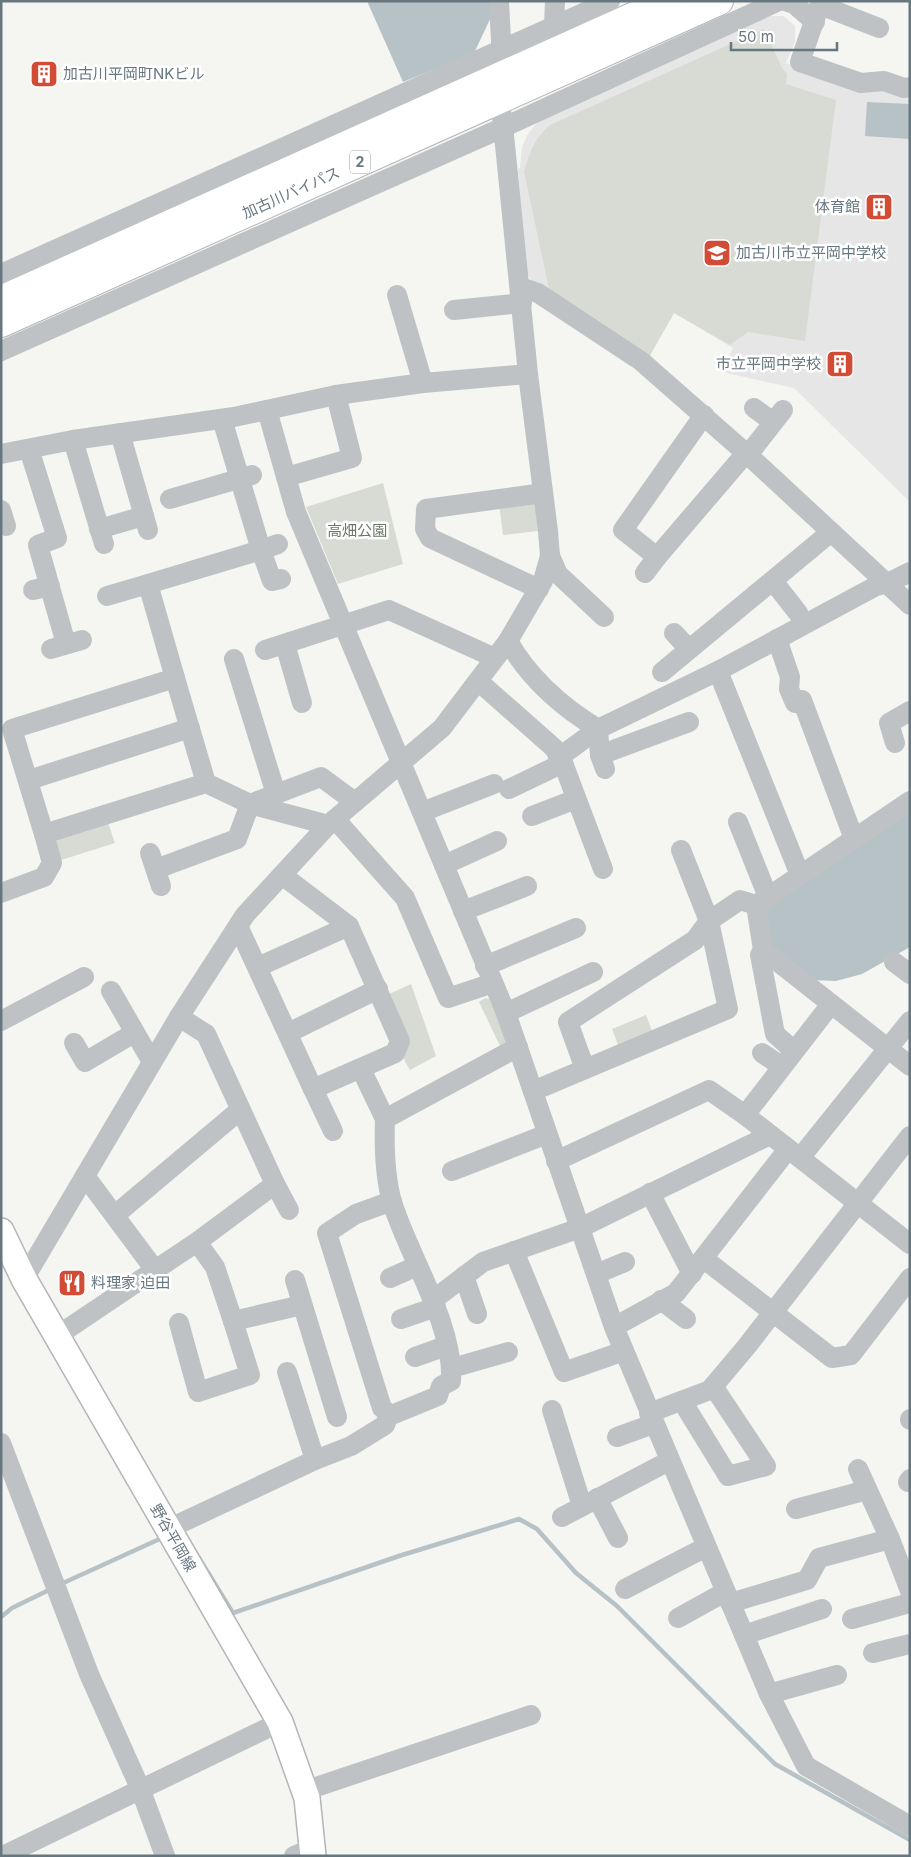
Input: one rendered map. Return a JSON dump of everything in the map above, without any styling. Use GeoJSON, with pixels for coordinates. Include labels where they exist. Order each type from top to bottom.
{"type":"FeatureCollection","features":[{"type":"Feature","properties":{"kind":"highway","name":"加古川バイパス"},"geometry":{"type":"LineString","coordinates":[[1,300],[668,1]]}},
{"type":"Feature","properties":{"kind":"highway","name":"加古川バイパス"},"geometry":{"type":"LineString","coordinates":[[1,323],[718,1]]}},
{"type":"Feature","properties":{"kind":"main road","name":"野谷平岡線"},"geometry":{"type":"LineString","coordinates":[[1,1231],[24,1279],[280,1722],[304,1791],[307,1853]]}},
{"type":"Feature","properties":{"kind":"street"},"geometry":{"type":"LineString","coordinates":[[499,1],[502,55]]}},
{"type":"Feature","properties":{"kind":"street"},"geometry":{"type":"LineString","coordinates":[[554,26],[555,1]]}},
{"type":"Feature","properties":{"kind":"street"},"geometry":{"type":"LineString","coordinates":[[1,274],[502,55],[554,26],[610,1]]}},
{"type":"Feature","properties":{"kind":"street"},"geometry":{"type":"LineString","coordinates":[[1,351],[502,121],[779,1]]}},
{"type":"Feature","properties":{"kind":"street"},"geometry":{"type":"LineString","coordinates":[[785,1],[819,9],[879,28]]}},
{"type":"Feature","properties":{"kind":"street"},"geometry":{"type":"LineString","coordinates":[[819,9],[800,62],[861,83],[884,81],[909,86]]}},
{"type":"Feature","properties":{"kind":"street"},"geometry":{"type":"LineString","coordinates":[[502,121],[528,374],[550,556],[558,574],[604,617]]}},
{"type":"Feature","properties":{"kind":"street"},"geometry":{"type":"LineString","coordinates":[[467,314],[521,295],[538,293],[641,361],[747,454],[910,605]]}},
{"type":"Feature","properties":{"kind":"street"},"geometry":{"type":"LineString","coordinates":[[396,295],[399,334],[423,383]]}},
{"type":"Feature","properties":{"kind":"street"},"geometry":{"type":"LineString","coordinates":[[1,454],[73,440],[222,419],[336,395],[423,383],[528,374]]}},
{"type":"Feature","properties":{"kind":"street"},"geometry":{"type":"LineString","coordinates":[[286,477],[352,458],[336,395]]}},
{"type":"Feature","properties":{"kind":"street"},"geometry":{"type":"LineString","coordinates":[[645,573],[778,416],[754,408]]}},
{"type":"Feature","properties":{"kind":"street"},"geometry":{"type":"LineString","coordinates":[[267,410],[296,512],[506,1013],[614,1327],[769,1694],[806,1766],[910,1826]]}},
{"type":"Feature","properties":{"kind":"street"},"geometry":{"type":"LineString","coordinates":[[657,557],[623,530],[704,415]]}},
{"type":"Feature","properties":{"kind":"street"},"geometry":{"type":"LineString","coordinates":[[222,419],[247,477],[270,547],[272,581],[281,579]]}},
{"type":"Feature","properties":{"kind":"street"},"geometry":{"type":"LineString","coordinates":[[73,440],[102,536],[146,523],[120,433]]}},
{"type":"Feature","properties":{"kind":"street"},"geometry":{"type":"LineString","coordinates":[[29,449],[57,538],[38,545],[41,588],[66,644]]}},
{"type":"Feature","properties":{"kind":"street"},"geometry":{"type":"LineString","coordinates":[[170,499],[247,477]]}},
{"type":"Feature","properties":{"kind":"street"},"geometry":{"type":"LineString","coordinates":[[539,589],[430,538],[425,529],[426,509],[543,493]]}},
{"type":"Feature","properties":{"kind":"street"},"geometry":{"type":"LineString","coordinates":[[662,672],[773,582],[831,532]]}},
{"type":"Feature","properties":{"kind":"street"},"geometry":{"type":"LineString","coordinates":[[107,596],[270,547]]}},
{"type":"Feature","properties":{"kind":"street"},"geometry":{"type":"LineString","coordinates":[[24,1279],[152,1062],[245,914],[332,822],[442,728],[508,641],[539,589],[550,556]]}},
{"type":"Feature","properties":{"kind":"street"},"geometry":{"type":"LineString","coordinates":[[422,812],[501,787],[560,760],[598,729],[718,671],[876,586],[888,583],[910,572]]}},
{"type":"Feature","properties":{"kind":"street"},"geometry":{"type":"LineString","coordinates":[[773,582],[798,613]]}},
{"type":"Feature","properties":{"kind":"street"},"geometry":{"type":"LineString","coordinates":[[148,584],[206,782]]}},
{"type":"Feature","properties":{"kind":"street"},"geometry":{"type":"LineString","coordinates":[[265,650],[389,610],[495,658]]}},
{"type":"Feature","properties":{"kind":"street"},"geometry":{"type":"LineString","coordinates":[[674,633],[689,649]]}},
{"type":"Feature","properties":{"kind":"street"},"geometry":{"type":"LineString","coordinates":[[777,639],[790,676],[789,689],[795,703],[802,700],[854,839]]}},
{"type":"Feature","properties":{"kind":"street"},"geometry":{"type":"LineString","coordinates":[[508,641],[521,663],[565,694],[574,714],[598,729]]}},
{"type":"Feature","properties":{"kind":"street"},"geometry":{"type":"LineString","coordinates":[[285,644],[302,703]]}},
{"type":"Feature","properties":{"kind":"street"},"geometry":{"type":"LineString","coordinates":[[234,658],[238,690],[276,794]]}},
{"type":"Feature","properties":{"kind":"street"},"geometry":{"type":"LineString","coordinates":[[718,671],[744,716],[800,875]]}},
{"type":"Feature","properties":{"kind":"street"},"geometry":{"type":"LineString","coordinates":[[1,893],[44,878],[52,863],[12,729],[175,678]]}},
{"type":"Feature","properties":{"kind":"street"},"geometry":{"type":"LineString","coordinates":[[478,681],[554,748],[603,869]]}},
{"type":"Feature","properties":{"kind":"street"},"geometry":{"type":"LineString","coordinates":[[895,743],[888,723],[910,711]]}},
{"type":"Feature","properties":{"kind":"street"},"geometry":{"type":"LineString","coordinates":[[598,729],[602,762],[689,722]]}},
{"type":"Feature","properties":{"kind":"street"},"geometry":{"type":"LineString","coordinates":[[28,780],[190,728]]}},
{"type":"Feature","properties":{"kind":"street"},"geometry":{"type":"LineString","coordinates":[[156,869],[237,839],[250,804],[321,777],[355,802]]}},
{"type":"Feature","properties":{"kind":"street"},"geometry":{"type":"LineString","coordinates":[[44,834],[206,782],[250,804],[332,822],[405,898],[448,998],[576,928]]}},
{"type":"Feature","properties":{"kind":"street"},"geometry":{"type":"LineString","coordinates":[[532,816],[576,799]]}},
{"type":"Feature","properties":{"kind":"street"},"geometry":{"type":"LineString","coordinates":[[585,1069],[568,1022],[695,940],[709,921],[740,900],[762,901],[910,801]]}},
{"type":"Feature","properties":{"kind":"street"},"geometry":{"type":"LineString","coordinates":[[738,822],[762,901],[763,950],[760,955],[775,1034],[794,1050]]}},
{"type":"Feature","properties":{"kind":"street"},"geometry":{"type":"LineString","coordinates":[[444,865],[496,841]]}},
{"type":"Feature","properties":{"kind":"street"},"geometry":{"type":"LineString","coordinates":[[533,1091],[728,1009],[709,921],[681,850]]}},
{"type":"Feature","properties":{"kind":"street"},"geometry":{"type":"LineString","coordinates":[[282,876],[349,926],[400,1041],[395,1053],[313,1089]]}},
{"type":"Feature","properties":{"kind":"street"},"geometry":{"type":"LineString","coordinates":[[462,911],[527,886]]}},
{"type":"Feature","properties":{"kind":"street"},"geometry":{"type":"LineString","coordinates":[[238,926],[333,1131]]}},
{"type":"Feature","properties":{"kind":"street"},"geometry":{"type":"LineString","coordinates":[[258,967],[349,926]]}},
{"type":"Feature","properties":{"kind":"street"},"geometry":{"type":"LineString","coordinates":[[763,950],[910,1066]]}},
{"type":"Feature","properties":{"kind":"street"},"geometry":{"type":"LineString","coordinates":[[506,1013],[593,972]]}},
{"type":"Feature","properties":{"kind":"street"},"geometry":{"type":"LineString","coordinates":[[5,1024],[46,990],[84,977]]}},
{"type":"Feature","properties":{"kind":"street"},"geometry":{"type":"LineString","coordinates":[[767,987],[806,985]]}},
{"type":"Feature","properties":{"kind":"street"},"geometry":{"type":"LineString","coordinates":[[288,1033],[378,989]]}},
{"type":"Feature","properties":{"kind":"street"},"geometry":{"type":"LineString","coordinates":[[111,992],[152,1062]]}},
{"type":"Feature","properties":{"kind":"street"},"geometry":{"type":"LineString","coordinates":[[745,1115],[781,1066],[831,1004]]}},
{"type":"Feature","properties":{"kind":"street"},"geometry":{"type":"LineString","coordinates":[[179,1018],[206,1034],[240,1110],[289,1210]]}},
{"type":"Feature","properties":{"kind":"street"},"geometry":{"type":"LineString","coordinates":[[614,1327],[676,1292],[794,1153],[910,1021]]}},
{"type":"Feature","properties":{"kind":"street"},"geometry":{"type":"LineString","coordinates":[[74,1043],[80,1066],[134,1032]]}},
{"type":"Feature","properties":{"kind":"street"},"geometry":{"type":"LineString","coordinates":[[385,1119],[518,1047]]}},
{"type":"Feature","properties":{"kind":"street"},"geometry":{"type":"LineString","coordinates":[[762,1053],[781,1066]]}},
{"type":"Feature","properties":{"kind":"street"},"geometry":{"type":"LineString","coordinates":[[361,1069],[385,1119],[384,1143],[392,1201],[417,1266],[434,1303],[452,1368],[452,1381],[441,1386],[438,1396],[394,1414],[389,1414],[382,1408],[327,1233],[356,1214],[392,1201]]}},
{"type":"Feature","properties":{"kind":"street"},"geometry":{"type":"LineString","coordinates":[[556,1161],[709,1090],[745,1115],[910,1244]]}},
{"type":"Feature","properties":{"kind":"street"},"geometry":{"type":"LineString","coordinates":[[115,1215],[240,1110]]}},
{"type":"Feature","properties":{"kind":"street"},"geometry":{"type":"LineString","coordinates":[[452,1170],[547,1134]]}},
{"type":"Feature","properties":{"kind":"street"},"geometry":{"type":"LineString","coordinates":[[401,1319],[434,1303],[483,1262],[580,1228],[770,1135]]}},
{"type":"Feature","properties":{"kind":"street"},"geometry":{"type":"LineString","coordinates":[[617,1437],[682,1401],[710,1390],[773,1313],[910,1136]]}},
{"type":"Feature","properties":{"kind":"street"},"geometry":{"type":"LineString","coordinates":[[85,1176],[155,1270]]}},
{"type":"Feature","properties":{"kind":"street"},"geometry":{"type":"LineString","coordinates":[[57,1336],[197,1242],[275,1184]]}},
{"type":"Feature","properties":{"kind":"street"},"geometry":{"type":"LineString","coordinates":[[650,1194],[698,1266],[773,1313],[832,1358],[851,1355],[910,1278]]}},
{"type":"Feature","properties":{"kind":"street"},"geometry":{"type":"LineString","coordinates":[[177,1334],[198,1392],[258,1373],[233,1321],[215,1267],[197,1242]]}},
{"type":"Feature","properties":{"kind":"street"},"geometry":{"type":"LineString","coordinates":[[514,1251],[564,1372],[624,1350]]}},
{"type":"Feature","properties":{"kind":"street"},"geometry":{"type":"LineString","coordinates":[[596,1274],[625,1262]]}},
{"type":"Feature","properties":{"kind":"street"},"geometry":{"type":"LineString","coordinates":[[390,1278],[417,1266]]}},
{"type":"Feature","properties":{"kind":"street"},"geometry":{"type":"LineString","coordinates":[[464,1276],[477,1314]]}},
{"type":"Feature","properties":{"kind":"street"},"geometry":{"type":"LineString","coordinates":[[295,1280],[302,1305],[338,1391],[337,1416]]}},
{"type":"Feature","properties":{"kind":"street"},"geometry":{"type":"LineString","coordinates":[[661,1300],[686,1319]]}},
{"type":"Feature","properties":{"kind":"street"},"geometry":{"type":"LineString","coordinates":[[233,1321],[302,1305]]}},
{"type":"Feature","properties":{"kind":"street"},"geometry":{"type":"LineString","coordinates":[[415,1357],[446,1346]]}},
{"type":"Feature","properties":{"kind":"street"},"geometry":{"type":"LineString","coordinates":[[452,1368],[508,1352]]}},
{"type":"Feature","properties":{"kind":"street"},"geometry":{"type":"LineString","coordinates":[[287,1372],[315,1460]]}},
{"type":"Feature","properties":{"kind":"street"},"geometry":{"type":"LineString","coordinates":[[682,1401],[728,1476],[766,1466],[713,1386]]}},
{"type":"Feature","properties":{"kind":"street"},"geometry":{"type":"LineString","coordinates":[[552,1410],[590,1502],[618,1538]]}},
{"type":"Feature","properties":{"kind":"street"},"geometry":{"type":"LineString","coordinates":[[168,1529],[315,1460],[350,1446],[385,1424],[389,1414]]}},
{"type":"Feature","properties":{"kind":"street"},"geometry":{"type":"LineString","coordinates":[[1,1443],[89,1674],[140,1788],[165,1856]]}},
{"type":"Feature","properties":{"kind":"street"},"geometry":{"type":"LineString","coordinates":[[562,1517],[669,1461]]}},
{"type":"Feature","properties":{"kind":"street"},"geometry":{"type":"LineString","coordinates":[[858,1469],[890,1539],[910,1591]]}},
{"type":"Feature","properties":{"kind":"street"},"geometry":{"type":"LineString","coordinates":[[796,1510],[867,1490]]}},
{"type":"Feature","properties":{"kind":"street"},"geometry":{"type":"LineString","coordinates":[[678,1618],[727,1597],[807,1580],[819,1558],[890,1539]]}},
{"type":"Feature","properties":{"kind":"street"},"geometry":{"type":"LineString","coordinates":[[625,1589],[706,1547]]}},
{"type":"Feature","properties":{"kind":"street"},"geometry":{"type":"LineString","coordinates":[[852,1619],[910,1603]]}},
{"type":"Feature","properties":{"kind":"street"},"geometry":{"type":"LineString","coordinates":[[744,1635],[822,1609]]}},
{"type":"Feature","properties":{"kind":"street"},"geometry":{"type":"LineString","coordinates":[[873,1654],[910,1644]]}},
{"type":"Feature","properties":{"kind":"street"},"geometry":{"type":"LineString","coordinates":[[769,1694],[838,1675]]}},
{"type":"Feature","properties":{"kind":"street"},"geometry":{"type":"LineString","coordinates":[[304,1791],[531,1715]]}},
{"type":"Feature","properties":{"kind":"street"},"geometry":{"type":"LineString","coordinates":[[3,1856],[140,1788],[193,1766],[280,1722]]}},
{"type":"Feature","properties":{"kind":"shaded area"},"geometry":{"type":"Polygon","coordinates":[[[367,1],[492,1],[492,15],[474,53],[403,82],[367,1]]]}},
{"type":"Feature","properties":{"kind":"shaded area","name":"加古川市立平岡中学校"},"geometry":{"type":"Polygon","coordinates":[[[769,16],[783,16],[795,26],[795,42],[786,63],[862,90],[910,92],[910,502],[794,388],[722,372],[733,348],[674,313],[649,357],[533,283],[525,271],[518,169],[520,168],[522,147],[528,134],[536,124],[543,118],[769,16]]]}},
{"type":"Feature","properties":{"kind":"shaded area"},"geometry":{"type":"Polygon","coordinates":[[[867,102],[910,104],[910,139],[865,136],[867,102]]]}},
{"type":"Feature","properties":{"kind":"shaded area"},"geometry":{"type":"Polygon","coordinates":[[[910,809],[910,947],[862,974],[836,981],[811,980],[767,944],[765,907],[910,809]]]}},
{"type":"Feature","properties":{"kind":"green space","name":"加古川市立平岡中学校"},"geometry":{"type":"Polygon","coordinates":[[[764,29],[782,68],[787,74],[786,84],[836,100],[805,341],[748,332],[730,345],[674,313],[649,357],[550,293],[524,172],[528,158],[536,141],[550,125],[764,29]]]}},
{"type":"Feature","properties":{"kind":"green space","name":"高畑公園"},"geometry":{"type":"Polygon","coordinates":[[[383,483],[403,564],[338,584],[306,507],[383,483]]]}},
{"type":"Feature","properties":{"kind":"green space"},"geometry":{"type":"Polygon","coordinates":[[[535,500],[538,531],[503,535],[499,504],[535,500]]]}},
{"type":"Feature","properties":{"kind":"green space"},"geometry":{"type":"Polygon","coordinates":[[[107,820],[115,843],[58,861],[54,835],[107,820]]]}},
{"type":"Feature","properties":{"kind":"green space"},"geometry":{"type":"Polygon","coordinates":[[[411,984],[436,1056],[410,1070],[402,1056],[387,995],[411,984]]]}},
{"type":"Feature","properties":{"kind":"green space"},"geometry":{"type":"Polygon","coordinates":[[[485,998],[489,999],[512,1042],[501,1048],[479,1002],[485,998]]]}},
{"type":"Feature","properties":{"kind":"green space"},"geometry":{"type":"Polygon","coordinates":[[[646,1015],[654,1036],[620,1050],[612,1029],[646,1015]]]}},
{"type":"Feature","properties":{"kind":"waterway"},"geometry":{"type":"LineString","coordinates":[[181,1529],[233,1613],[399,1556],[519,1519],[537,1529],[576,1573],[617,1606],[775,1764],[910,1840]]}},
{"type":"Feature","properties":{"kind":"waterway"},"geometry":{"type":"LineString","coordinates":[[61,1584],[164,1537]]}},
{"type":"Feature","properties":{"kind":"waterway"},"geometry":{"type":"LineString","coordinates":[[1,1617],[12,1608],[51,1589]]}},
{"type":"Feature","properties":{"kind":"place","name":"加古川平岡町NKビル"},"geometry":{"type":"Point","coordinates":[44,74]}},
{"type":"Feature","properties":{"kind":"place","name":"体育館"},"geometry":{"type":"Point","coordinates":[879,207]}},
{"type":"Feature","properties":{"kind":"place","name":"加古川市立平岡中学校"},"geometry":{"type":"Point","coordinates":[717,253]}},
{"type":"Feature","properties":{"kind":"place","name":"市立平岡中学校"},"geometry":{"type":"Point","coordinates":[840,364]}},
{"type":"Feature","properties":{"kind":"place","name":"料理家 迫田"},"geometry":{"type":"Point","coordinates":[72,1283]}}]}
